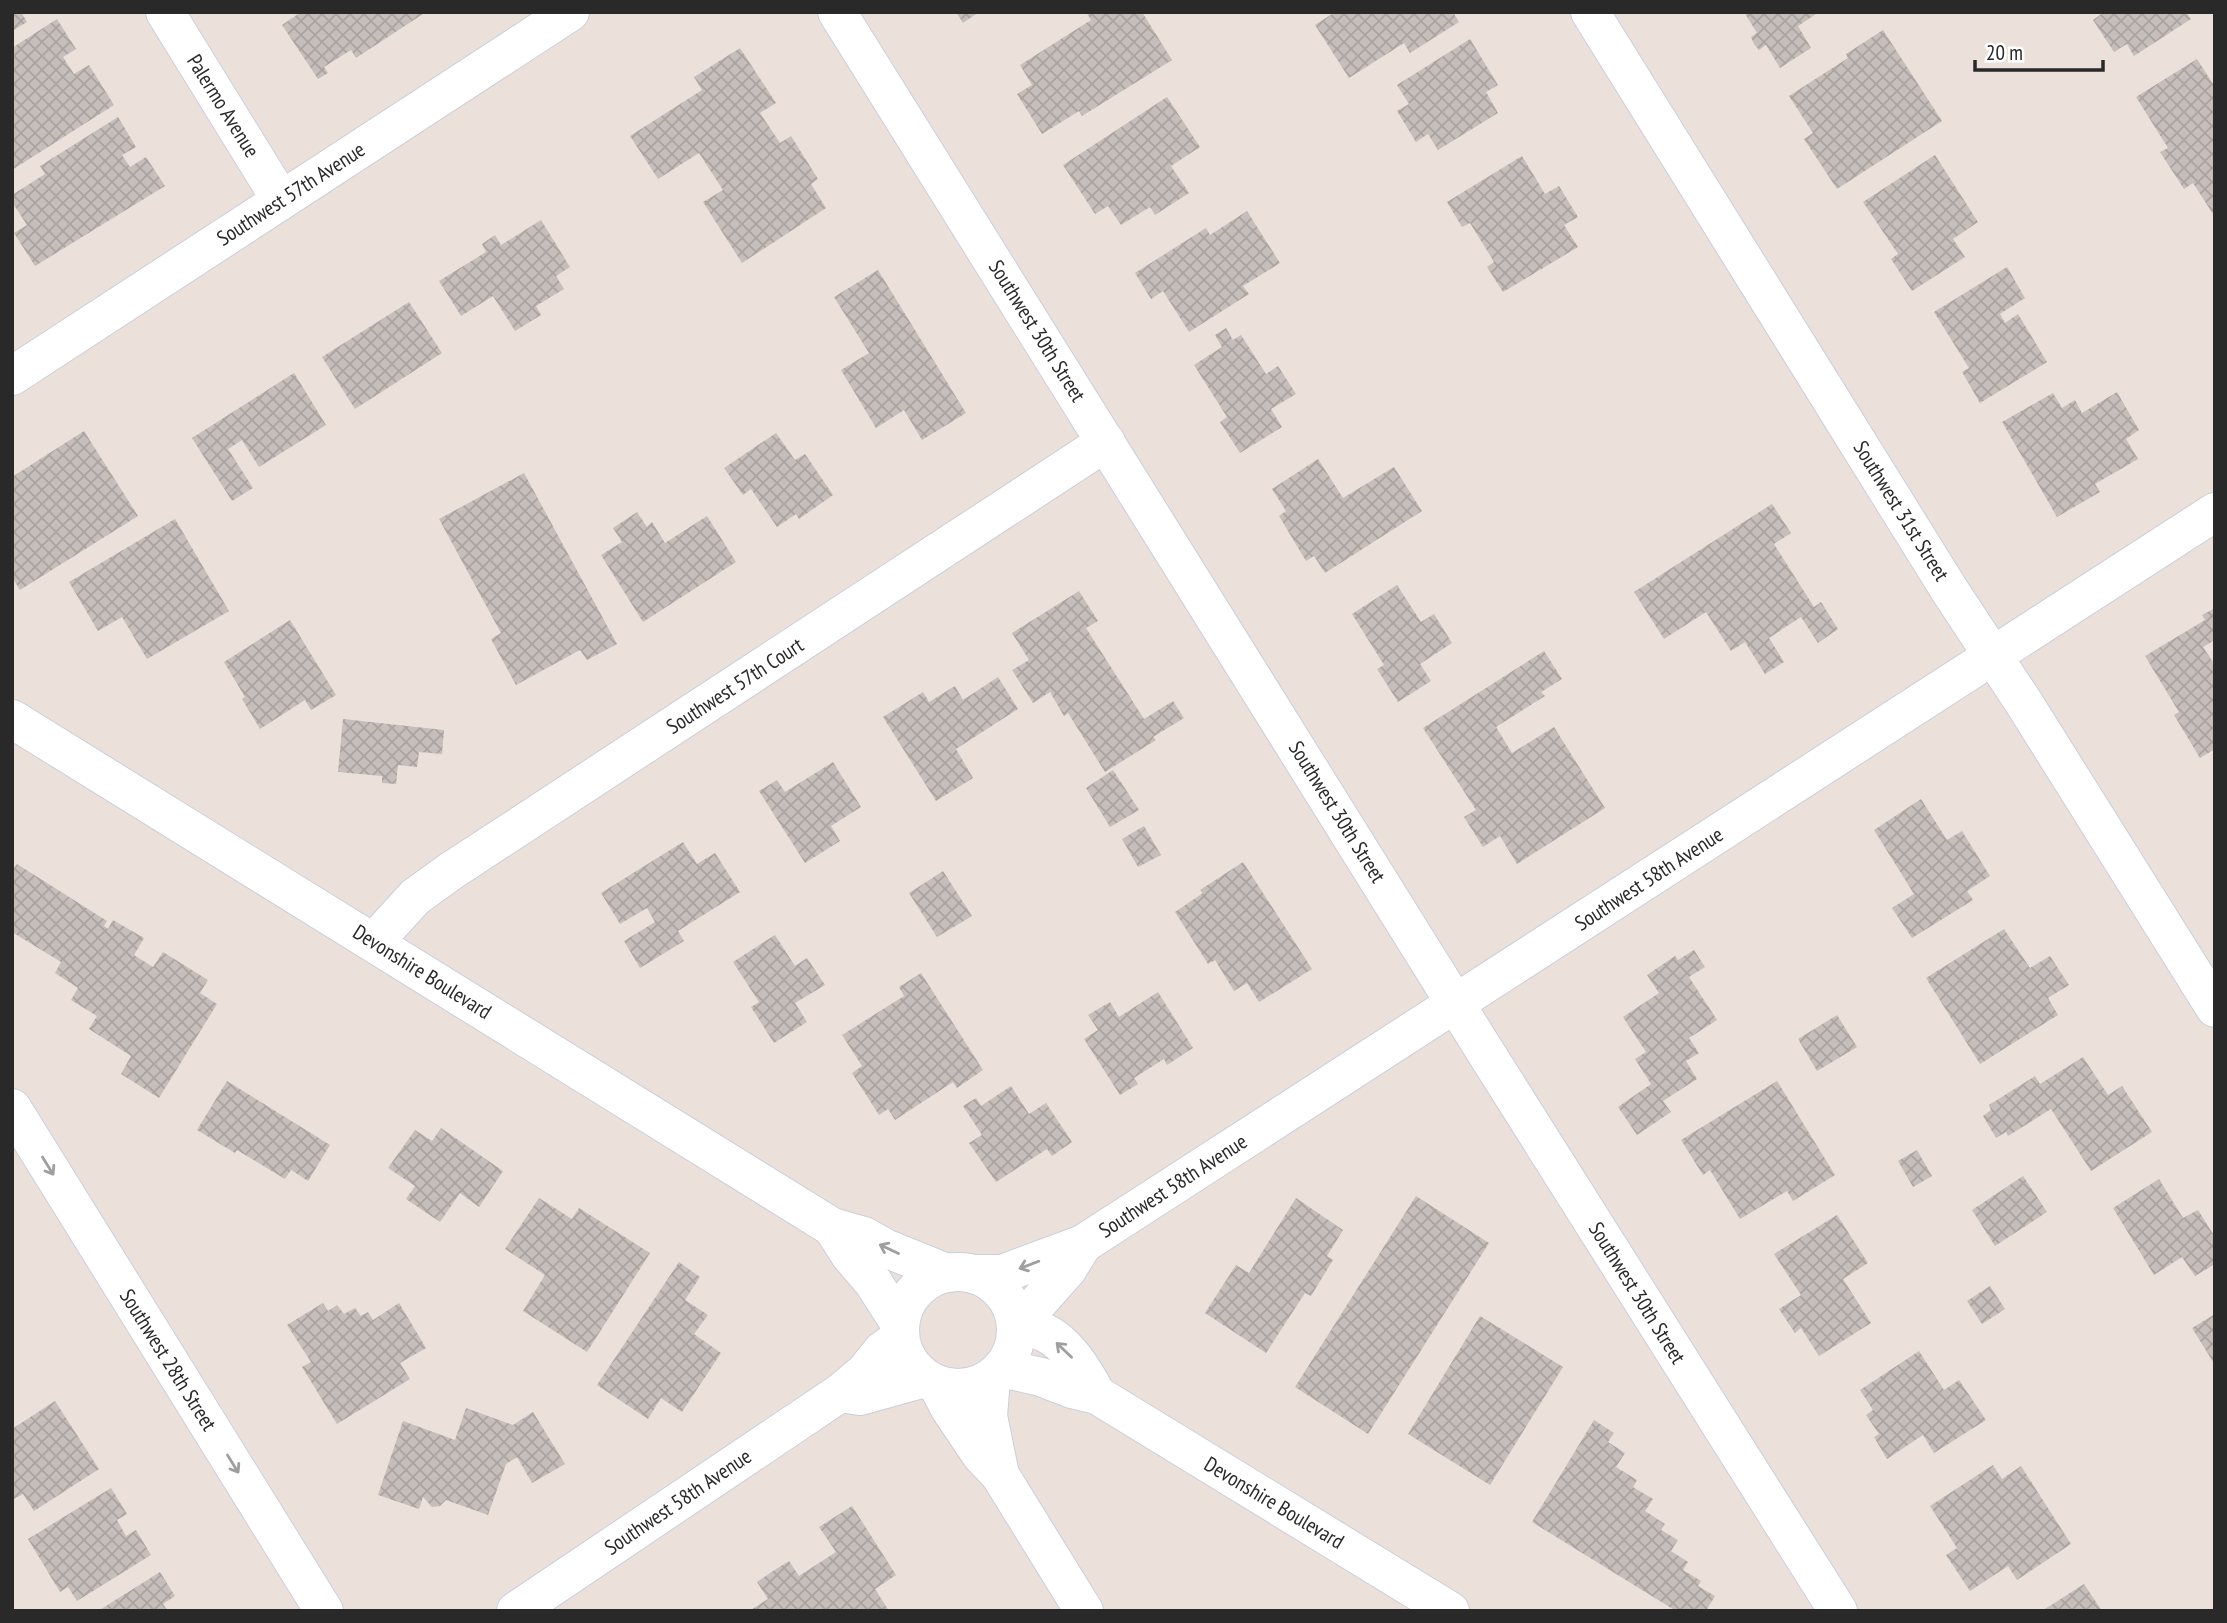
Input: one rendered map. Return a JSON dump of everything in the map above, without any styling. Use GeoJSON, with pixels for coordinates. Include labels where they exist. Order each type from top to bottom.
{"type":"FeatureCollection","features":[{"type":"Feature","properties":{"kind":"street","name":"Palermo Avenue"},"geometry":{"type":"LineString","coordinates":[[165,12],[281,200]]}},
{"type":"Feature","properties":{"kind":"street","name":"Southwest 57th Avenue"},"geometry":{"type":"LineString","coordinates":[[12,376],[570,12]]}},
{"type":"Feature","properties":{"kind":"street","name":"Southwest 30th Street"},"geometry":{"type":"LineString","coordinates":[[837,12],[1838,1611]]}},
{"type":"Feature","properties":{"kind":"street","name":"Southwest 31st Street"},"geometry":{"type":"LineString","coordinates":[[1590,12],[1950,591],[2215,1008]]}},
{"type":"Feature","properties":{"kind":"street","name":"Southwest 57th Court"},"geometry":{"type":"LineString","coordinates":[[374,942],[415,897],[452,871],[1106,442]]}},
{"type":"Feature","properties":{"kind":"street","name":"Southwest 58th Avenue"},"geometry":{"type":"LineString","coordinates":[[960,1273],[1002,1274],[1083,1244],[2215,512]]}},
{"type":"Feature","properties":{"kind":"street","name":"Devonshire Boulevard"},"geometry":{"type":"LineString","coordinates":[[12,719],[832,1227],[864,1236],[885,1248],[960,1273]]}},
{"type":"Feature","properties":{"kind":"street","name":"Southwest 28th Street"},"geometry":{"type":"LineString","coordinates":[[12,1108],[324,1611]]}},
{"type":"Feature","properties":{"kind":"street","name":"Devonshire Boulevard"},"geometry":{"type":"LineString","coordinates":[[832,1227],[850,1255],[873,1282],[900,1331]]}},
{"type":"Feature","properties":{"kind":"street","name":"Southwest 58th Avenue"},"geometry":{"type":"LineString","coordinates":[[1015,1321],[1035,1306],[1067,1270],[1083,1244]]}},
{"type":"Feature","properties":{"kind":"street"},"geometry":{"type":"LineString","coordinates":[[839,1393],[860,1396],[931,1381],[950,1388],[978,1385],[996,1373],[1013,1348],[1015,1321],[1010,1303],[1000,1290],[988,1280],[960,1273],[929,1278],[915,1290],[904,1306],[900,1331],[904,1354],[931,1381],[981,1455],[1000,1475],[1084,1611]]}},
{"type":"Feature","properties":{"kind":"street","name":"Devonshire Boulevard"},"geometry":{"type":"LineString","coordinates":[[1015,1321],[1045,1332],[1067,1350],[1084,1371],[1097,1395]]}},
{"type":"Feature","properties":{"kind":"street","name":"Southwest 58th Avenue"},"geometry":{"type":"LineString","coordinates":[[516,1611],[839,1393],[865,1373],[900,1331]]}},
{"type":"Feature","properties":{"kind":"street","name":"Devonshire Boulevard"},"geometry":{"type":"LineString","coordinates":[[996,1373],[1097,1395],[1450,1611]]}},
{"type":"Feature","properties":{"kind":"street"},"geometry":{"type":"LineString","coordinates":[[996,1373],[988,1416],[1000,1475]]}},
{"type":"Feature","properties":{"kind":"building"},"geometry":{"type":"Polygon","coordinates":[[[12,12],[21,12],[27,22],[12,31],[12,12]]]}},
{"type":"Feature","properties":{"kind":"building"},"geometry":{"type":"Polygon","coordinates":[[[301,12],[426,12],[356,58],[351,50],[324,67],[328,73],[318,79],[282,25],[301,12]]]}},
{"type":"Feature","properties":{"kind":"building"},"geometry":{"type":"Polygon","coordinates":[[[956,12],[979,12],[963,23],[956,12]]]}},
{"type":"Feature","properties":{"kind":"building"},"geometry":{"type":"Polygon","coordinates":[[[1086,12],[1142,12],[1172,60],[1082,116],[1079,111],[1042,134],[1017,94],[1032,85],[1020,65],[1091,20],[1086,12]]]}},
{"type":"Feature","properties":{"kind":"building"},"geometry":{"type":"Polygon","coordinates":[[[1335,12],[1453,12],[1459,22],[1410,53],[1404,43],[1349,78],[1315,25],[1335,12]]]}},
{"type":"Feature","properties":{"kind":"building"},"geometry":{"type":"Polygon","coordinates":[[[1744,12],[1819,12],[1798,26],[1811,48],[1780,68],[1766,45],[1759,50],[1754,44],[1751,37],[1757,33],[1744,12]]]}},
{"type":"Feature","properties":{"kind":"building"},"geometry":{"type":"Polygon","coordinates":[[[2104,12],[2186,12],[2191,19],[2134,56],[2127,44],[2114,52],[2093,20],[2104,12]]]}},
{"type":"Feature","properties":{"kind":"building"},"geometry":{"type":"Polygon","coordinates":[[[57,19],[76,49],[63,57],[74,74],[89,65],[114,105],[12,170],[12,48],[57,19]]]}},
{"type":"Feature","properties":{"kind":"building"},"geometry":{"type":"Polygon","coordinates":[[[1883,30],[1942,121],[1837,189],[1804,139],[1813,133],[1789,96],[1848,58],[1846,54],[1883,30]]]}},
{"type":"Feature","properties":{"kind":"building"},"geometry":{"type":"Polygon","coordinates":[[[1470,39],[1498,85],[1486,92],[1498,113],[1438,150],[1428,134],[1416,142],[1397,111],[1409,104],[1397,85],[1470,39]]]}},
{"type":"Feature","properties":{"kind":"building"},"geometry":{"type":"Polygon","coordinates":[[[740,48],[776,103],[760,113],[780,143],[791,136],[818,179],[811,184],[826,208],[742,263],[703,202],[723,190],[699,153],[658,179],[630,136],[702,90],[694,77],[740,48]]]}},
{"type":"Feature","properties":{"kind":"building"},"geometry":{"type":"Polygon","coordinates":[[[2197,59],[2215,87],[2215,217],[2193,183],[2184,189],[2160,152],[2168,148],[2136,97],[2197,59]]]}},
{"type":"Feature","properties":{"kind":"building"},"geometry":{"type":"Polygon","coordinates":[[[1167,97],[1200,147],[1171,166],[1189,193],[1155,215],[1150,207],[1121,225],[1108,206],[1095,214],[1063,165],[1167,97]]]}},
{"type":"Feature","properties":{"kind":"building"},"geometry":{"type":"Polygon","coordinates":[[[118,117],[136,147],[122,155],[130,167],[146,157],[165,186],[35,266],[14,233],[27,225],[12,202],[12,195],[45,174],[40,166],[118,117]]]}},
{"type":"Feature","properties":{"kind":"building"},"geometry":{"type":"Polygon","coordinates":[[[1935,155],[1978,222],[1953,239],[1965,257],[1912,291],[1891,259],[1898,254],[1863,202],[1935,155]]]}},
{"type":"Feature","properties":{"kind":"building"},"geometry":{"type":"Polygon","coordinates":[[[1522,156],[1545,194],[1559,186],[1578,217],[1564,225],[1578,247],[1503,292],[1487,267],[1494,262],[1470,223],[1462,227],[1447,202],[1522,156]]]}},
{"type":"Feature","properties":{"kind":"building"},"geometry":{"type":"Polygon","coordinates":[[[1247,211],[1280,263],[1243,286],[1249,294],[1189,332],[1163,291],[1151,299],[1135,273],[1206,228],[1210,235],[1247,211]]]}},
{"type":"Feature","properties":{"kind":"building"},"geometry":{"type":"Polygon","coordinates":[[[541,220],[570,267],[556,276],[564,289],[536,306],[541,315],[515,331],[493,296],[461,316],[439,281],[486,252],[482,244],[495,235],[501,245],[541,220]]]}},
{"type":"Feature","properties":{"kind":"building"},"geometry":{"type":"Polygon","coordinates":[[[2007,267],[2025,298],[2000,314],[2005,323],[2018,314],[2047,362],[1980,403],[1962,372],[1969,368],[1934,312],[2007,267]]]}},
{"type":"Feature","properties":{"kind":"building"},"geometry":{"type":"Polygon","coordinates":[[[878,270],[966,413],[922,440],[904,410],[876,428],[841,370],[869,353],[834,297],[878,270]]]}},
{"type":"Feature","properties":{"kind":"building"},"geometry":{"type":"Polygon","coordinates":[[[409,302],[442,353],[355,409],[322,357],[409,302]]]}},
{"type":"Feature","properties":{"kind":"building"},"geometry":{"type":"Polygon","coordinates":[[[1226,328],[1233,340],[1241,335],[1266,374],[1278,366],[1296,394],[1271,409],[1282,427],[1240,453],[1220,422],[1227,417],[1194,365],[1222,347],[1215,335],[1226,328]]]}},
{"type":"Feature","properties":{"kind":"building"},"geometry":{"type":"Polygon","coordinates":[[[294,373],[326,425],[259,467],[242,440],[228,449],[253,488],[232,501],[192,438],[294,373]]]}},
{"type":"Feature","properties":{"kind":"building"},"geometry":{"type":"Polygon","coordinates":[[[2117,392],[2139,430],[2126,439],[2138,459],[2095,484],[2100,492],[2057,517],[2002,422],[2053,393],[2062,408],[2075,400],[2082,413],[2117,392]]]}},
{"type":"Feature","properties":{"kind":"building"},"geometry":{"type":"Polygon","coordinates":[[[84,431],[138,516],[20,590],[12,577],[12,477],[84,431]]]}},
{"type":"Feature","properties":{"kind":"building"},"geometry":{"type":"Polygon","coordinates":[[[776,433],[795,460],[805,454],[833,495],[799,519],[796,514],[777,527],[751,489],[743,495],[724,468],[776,433]]]}},
{"type":"Feature","properties":{"kind":"building"},"geometry":{"type":"Polygon","coordinates":[[[1318,459],[1343,498],[1394,467],[1422,511],[1325,573],[1314,556],[1306,561],[1279,516],[1286,511],[1272,489],[1318,459]]]}},
{"type":"Feature","properties":{"kind":"building"},"geometry":{"type":"Polygon","coordinates":[[[524,473],[617,644],[587,660],[580,650],[516,685],[491,639],[501,633],[439,519],[524,473]]]}},
{"type":"Feature","properties":{"kind":"building"},"geometry":{"type":"Polygon","coordinates":[[[1772,504],[1791,533],[1774,544],[1814,607],[1821,602],[1838,629],[1818,643],[1801,617],[1769,638],[1784,662],[1765,674],[1745,642],[1731,651],[1706,612],[1664,639],[1634,592],[1772,504]]]}},
{"type":"Feature","properties":{"kind":"building"},"geometry":{"type":"Polygon","coordinates":[[[637,512],[647,527],[652,522],[665,543],[707,516],[736,562],[643,622],[601,555],[622,542],[613,528],[637,512]]]}},
{"type":"Feature","properties":{"kind":"building"},"geometry":{"type":"Polygon","coordinates":[[[175,519],[229,611],[147,659],[122,617],[98,631],[69,582],[175,519]]]}},
{"type":"Feature","properties":{"kind":"building"},"geometry":{"type":"Polygon","coordinates":[[[1397,585],[1421,622],[1434,614],[1452,643],[1420,664],[1431,681],[1398,702],[1377,669],[1384,665],[1352,614],[1397,585]]]}},
{"type":"Feature","properties":{"kind":"building"},"geometry":{"type":"Polygon","coordinates":[[[1079,591],[1098,621],[1086,628],[1144,719],[1173,701],[1184,718],[1153,737],[1156,740],[1105,772],[1068,713],[1064,716],[1050,692],[1033,703],[1012,670],[1029,660],[1012,633],[1079,591]]]}},
{"type":"Feature","properties":{"kind":"building"},"geometry":{"type":"Polygon","coordinates":[[[2215,608],[2215,640],[2203,647],[2215,665],[2215,749],[2200,758],[2174,715],[2179,712],[2145,656],[2205,620],[2202,615],[2215,608]]]}},
{"type":"Feature","properties":{"kind":"building"},"geometry":{"type":"Polygon","coordinates":[[[290,620],[336,695],[311,710],[305,700],[260,729],[224,662],[290,620]]]}},
{"type":"Feature","properties":{"kind":"building"},"geometry":{"type":"Polygon","coordinates":[[[1544,651],[1562,679],[1541,692],[1545,696],[1496,727],[1512,753],[1554,727],[1605,808],[1517,864],[1500,836],[1483,847],[1464,817],[1476,810],[1423,728],[1544,651]]]}},
{"type":"Feature","properties":{"kind":"building"},"geometry":{"type":"Polygon","coordinates":[[[998,677],[1018,709],[956,749],[973,778],[936,801],[883,717],[923,692],[929,702],[955,686],[963,700],[998,677]]]}},
{"type":"Feature","properties":{"kind":"building"},"geometry":{"type":"Polygon","coordinates":[[[343,719],[444,730],[442,754],[419,752],[417,767],[398,765],[396,784],[382,783],[382,776],[338,772],[343,719]]]}},
{"type":"Feature","properties":{"kind":"building"},"geometry":{"type":"Polygon","coordinates":[[[833,762],[861,807],[831,826],[840,841],[805,863],[759,791],[777,780],[785,792],[833,762]]]}},
{"type":"Feature","properties":{"kind":"building"},"geometry":{"type":"Polygon","coordinates":[[[1113,770],[1139,810],[1110,827],[1086,788],[1113,770]]]}},
{"type":"Feature","properties":{"kind":"building"},"geometry":{"type":"Polygon","coordinates":[[[1921,799],[1947,840],[1962,831],[1990,876],[1967,891],[1973,900],[1912,938],[1892,908],[1914,894],[1874,830],[1921,799]]]}},
{"type":"Feature","properties":{"kind":"building"},"geometry":{"type":"Polygon","coordinates":[[[1144,826],[1161,855],[1138,867],[1122,839],[1144,826]]]}},
{"type":"Feature","properties":{"kind":"building"},"geometry":{"type":"Polygon","coordinates":[[[683,842],[697,864],[715,853],[740,892],[678,931],[684,941],[640,968],[624,941],[655,922],[647,908],[620,924],[601,893],[683,842]]]}},
{"type":"Feature","properties":{"kind":"building"},"geometry":{"type":"Polygon","coordinates":[[[1243,862],[1312,969],[1259,1002],[1247,983],[1234,991],[1215,960],[1208,964],[1175,912],[1203,893],[1200,890],[1243,862]]]}},
{"type":"Feature","properties":{"kind":"building"},"geometry":{"type":"Polygon","coordinates":[[[17,864],[107,921],[104,926],[108,929],[113,920],[144,938],[134,955],[153,967],[163,952],[208,980],[200,993],[217,1004],[159,1098],[121,1074],[131,1056],[89,1029],[97,1016],[71,1000],[78,988],[55,973],[61,962],[12,932],[12,871],[17,864]]]}},
{"type":"Feature","properties":{"kind":"building"},"geometry":{"type":"Polygon","coordinates":[[[943,871],[972,916],[937,937],[909,893],[943,871]]]}},
{"type":"Feature","properties":{"kind":"building"},"geometry":{"type":"Polygon","coordinates":[[[2004,929],[2030,968],[2050,956],[2069,985],[2048,998],[2058,1015],[1980,1064],[1926,978],[2004,929]]]}},
{"type":"Feature","properties":{"kind":"building"},"geometry":{"type":"Polygon","coordinates":[[[775,935],[795,966],[807,958],[825,985],[795,1003],[807,1022],[774,1043],[751,1007],[759,1002],[733,962],[775,935]]]}},
{"type":"Feature","properties":{"kind":"building"},"geometry":{"type":"Polygon","coordinates":[[[1694,950],[1705,967],[1689,977],[1717,1020],[1689,1038],[1699,1053],[1686,1061],[1697,1079],[1663,1101],[1671,1112],[1637,1135],[1618,1107],[1651,1084],[1635,1059],[1646,1052],[1623,1017],[1659,993],[1647,975],[1675,956],[1678,960],[1694,950]]]}},
{"type":"Feature","properties":{"kind":"building"},"geometry":{"type":"Polygon","coordinates":[[[921,973],[983,1070],[957,1088],[953,1082],[895,1120],[888,1109],[879,1115],[852,1073],[862,1066],[842,1035],[904,996],[899,987],[921,973]]]}},
{"type":"Feature","properties":{"kind":"building"},"geometry":{"type":"Polygon","coordinates":[[[1158,992],[1193,1048],[1167,1065],[1164,1059],[1134,1078],[1138,1084],[1120,1095],[1084,1039],[1098,1030],[1088,1015],[1110,1002],[1119,1017],[1158,992]]]}},
{"type":"Feature","properties":{"kind":"building"},"geometry":{"type":"Polygon","coordinates":[[[1837,1015],[1857,1047],[1817,1071],[1798,1039],[1837,1015]]]}},
{"type":"Feature","properties":{"kind":"building"},"geometry":{"type":"Polygon","coordinates":[[[2083,1057],[2108,1095],[2122,1086],[2152,1132],[2091,1171],[2051,1109],[2008,1136],[2006,1132],[1996,1138],[1983,1116],[1991,1110],[1989,1105],[2035,1076],[2040,1084],[2083,1057]]]}},
{"type":"Feature","properties":{"kind":"building"},"geometry":{"type":"Polygon","coordinates":[[[227,1081],[330,1145],[308,1181],[291,1170],[285,1179],[197,1130],[227,1081]]]}},
{"type":"Feature","properties":{"kind":"building"},"geometry":{"type":"Polygon","coordinates":[[[1777,1081],[1835,1175],[1793,1201],[1787,1191],[1740,1219],[1710,1170],[1703,1175],[1681,1140],[1777,1081]]]}},
{"type":"Feature","properties":{"kind":"building"},"geometry":{"type":"Polygon","coordinates":[[[1011,1086],[1029,1114],[1046,1103],[1072,1142],[1052,1156],[1047,1149],[996,1182],[969,1143],[982,1135],[963,1106],[976,1098],[981,1106],[1011,1086]]]}},
{"type":"Feature","properties":{"kind":"building"},"geometry":{"type":"Polygon","coordinates":[[[441,1128],[503,1171],[479,1207],[460,1193],[440,1222],[406,1199],[415,1186],[388,1168],[415,1130],[432,1141],[441,1128]]]}},
{"type":"Feature","properties":{"kind":"building"},"geometry":{"type":"Polygon","coordinates":[[[1917,1150],[1932,1176],[1913,1187],[1898,1161],[1917,1150]]]}},
{"type":"Feature","properties":{"kind":"building"},"geometry":{"type":"Polygon","coordinates":[[[2023,1176],[2047,1212],[1995,1246],[1972,1210],[2023,1176]]]}},
{"type":"Feature","properties":{"kind":"building"},"geometry":{"type":"Polygon","coordinates":[[[2159,1179],[2183,1218],[2198,1210],[2215,1237],[2215,1264],[2195,1276],[2182,1257],[2154,1275],[2113,1208],[2159,1179]]]}},
{"type":"Feature","properties":{"kind":"building"},"geometry":{"type":"Polygon","coordinates":[[[1416,1196],[1489,1243],[1368,1434],[1295,1387],[1416,1196]]]}},
{"type":"Feature","properties":{"kind":"building"},"geometry":{"type":"Polygon","coordinates":[[[539,1198],[572,1219],[579,1208],[650,1253],[587,1352],[523,1311],[545,1275],[505,1249],[539,1198]]]}},
{"type":"Feature","properties":{"kind":"building"},"geometry":{"type":"Polygon","coordinates":[[[1296,1198],[1343,1230],[1327,1256],[1333,1260],[1311,1296],[1305,1293],[1266,1353],[1205,1313],[1236,1265],[1249,1273],[1296,1198]]]}},
{"type":"Feature","properties":{"kind":"building"},"geometry":{"type":"Polygon","coordinates":[[[1837,1215],[1868,1263],[1843,1279],[1871,1323],[1819,1356],[1801,1328],[1795,1333],[1779,1309],[1801,1295],[1774,1254],[1837,1215]]]}},
{"type":"Feature","properties":{"kind":"building"},"geometry":{"type":"Polygon","coordinates":[[[679,1262],[700,1277],[685,1300],[708,1315],[694,1334],[721,1353],[682,1412],[661,1398],[648,1419],[597,1385],[679,1262]]]}},
{"type":"Feature","properties":{"kind":"building"},"geometry":{"type":"Polygon","coordinates":[[[1990,1286],[2005,1309],[1982,1324],[1967,1301],[1990,1286]]]}},
{"type":"Feature","properties":{"kind":"building"},"geometry":{"type":"Polygon","coordinates":[[[323,1303],[328,1311],[337,1305],[344,1314],[355,1308],[361,1316],[368,1312],[373,1320],[399,1303],[426,1348],[400,1363],[410,1379],[337,1424],[302,1367],[311,1362],[287,1325],[323,1303]]]}},
{"type":"Feature","properties":{"kind":"building"},"geometry":{"type":"Polygon","coordinates":[[[2215,1314],[2215,1365],[2192,1328],[2215,1314]]]}},
{"type":"Feature","properties":{"kind":"building"},"geometry":{"type":"Polygon","coordinates":[[[1480,1316],[1563,1367],[1490,1485],[1408,1434],[1480,1316]]]}},
{"type":"Feature","properties":{"kind":"building"},"geometry":{"type":"Polygon","coordinates":[[[1919,1351],[1944,1390],[1959,1380],[1986,1420],[1934,1453],[1923,1435],[1887,1459],[1874,1437],[1879,1434],[1866,1415],[1873,1410],[1860,1390],[1919,1351]]]}},
{"type":"Feature","properties":{"kind":"building"},"geometry":{"type":"Polygon","coordinates":[[[55,1401],[99,1469],[34,1511],[23,1494],[12,1500],[12,1429],[55,1401]]]}},
{"type":"Feature","properties":{"kind":"building"},"geometry":{"type":"Polygon","coordinates":[[[466,1408],[513,1425],[533,1412],[565,1464],[532,1483],[517,1457],[506,1464],[488,1515],[446,1500],[440,1506],[432,1507],[423,1497],[419,1509],[378,1495],[403,1421],[455,1440],[466,1408]]]}},
{"type":"Feature","properties":{"kind":"building"},"geometry":{"type":"Polygon","coordinates":[[[1594,1420],[1614,1433],[1608,1442],[1625,1453],[1616,1467],[1637,1480],[1633,1487],[1653,1499],[1645,1511],[1665,1524],[1661,1530],[1678,1540],[1671,1551],[1688,1562],[1683,1570],[1701,1581],[1698,1586],[1715,1596],[1706,1611],[1676,1611],[1532,1522],[1594,1420]]]}},
{"type":"Feature","properties":{"kind":"building"},"geometry":{"type":"Polygon","coordinates":[[[1993,1465],[2002,1479],[2021,1466],[2071,1544],[2017,1580],[2008,1566],[1970,1591],[1946,1555],[1957,1548],[1930,1506],[1993,1465]]]}},
{"type":"Feature","properties":{"kind":"building"},"geometry":{"type":"Polygon","coordinates":[[[111,1488],[127,1514],[117,1520],[126,1536],[136,1530],[151,1555],[77,1601],[68,1587],[60,1592],[28,1539],[111,1488]]]}},
{"type":"Feature","properties":{"kind":"building"},"geometry":{"type":"Polygon","coordinates":[[[852,1506],[896,1575],[875,1589],[889,1611],[749,1611],[768,1599],[757,1582],[773,1571],[789,1561],[799,1576],[836,1552],[819,1527],[852,1506]]]}},
{"type":"Feature","properties":{"kind":"building"},"geometry":{"type":"Polygon","coordinates":[[[160,1572],[175,1596],[163,1604],[168,1611],[98,1611],[160,1572]]]}},
{"type":"Feature","properties":{"kind":"building"},"geometry":{"type":"Polygon","coordinates":[[[2084,1584],[2102,1611],[2042,1611],[2084,1584]]]}}]}
